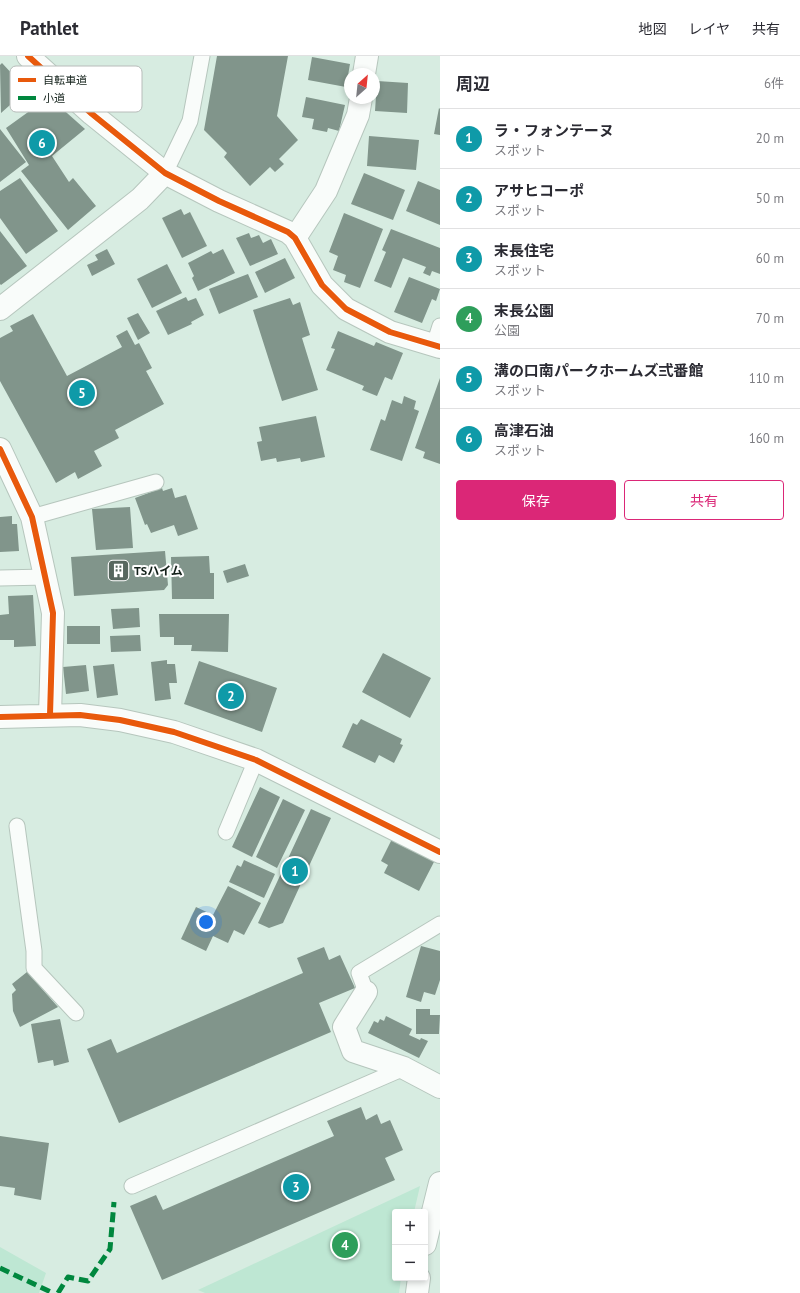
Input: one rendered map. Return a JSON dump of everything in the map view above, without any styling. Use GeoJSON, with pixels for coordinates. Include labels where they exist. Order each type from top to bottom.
{"type":"FeatureCollection","features":[{"type":"Feature","properties":{"kind":"street"},"geometry":{"type":"LineString","coordinates":[[28,56],[39,66]]}},
{"type":"Feature","properties":{"kind":"street"},"geometry":{"type":"LineString","coordinates":[[365,68],[367,56]]}},
{"type":"Feature","properties":{"kind":"street"},"geometry":{"type":"LineString","coordinates":[[295,238],[326,191],[358,115],[360,104]]}},
{"type":"Feature","properties":{"kind":"street"},"geometry":{"type":"LineString","coordinates":[[90,112],[165,173],[219,201],[288,232],[295,238],[322,285],[346,309],[390,332],[438,340]]}},
{"type":"Feature","properties":{"kind":"street"},"geometry":{"type":"LineString","coordinates":[[0,309],[140,199],[165,173]]}},
{"type":"Feature","properties":{"kind":"street"},"geometry":{"type":"LineString","coordinates":[[0,449],[32,517],[53,613],[50,716]]}},
{"type":"Feature","properties":{"kind":"street"},"geometry":{"type":"LineString","coordinates":[[0,717],[80,716],[120,720],[174,732],[256,760],[440,852]]}},
{"type":"Feature","properties":{"kind":"street"},"geometry":{"type":"LineString","coordinates":[[366,992],[344,1027],[353,1051],[404,1068],[440,1087]]}},
{"type":"Feature","properties":{"kind":"street"},"geometry":{"type":"LineString","coordinates":[[428,1232],[440,1183]]}},
{"type":"Feature","properties":{"kind":"street"},"geometry":{"type":"LineString","coordinates":[[417,1293],[419,1281]]}},
{"type":"Feature","properties":{"kind":"lane"},"geometry":{"type":"LineString","coordinates":[[165,173],[190,121],[202,56]]}},
{"type":"Feature","properties":{"kind":"lane"},"geometry":{"type":"LineString","coordinates":[[32,517],[156,482]]}},
{"type":"Feature","properties":{"kind":"lane"},"geometry":{"type":"LineString","coordinates":[[0,578],[46,577]]}},
{"type":"Feature","properties":{"kind":"lane"},"geometry":{"type":"LineString","coordinates":[[226,832],[256,760]]}},
{"type":"Feature","properties":{"kind":"lane"},"geometry":{"type":"LineString","coordinates":[[17,826],[34,951],[34,968],[76,1013]]}},
{"type":"Feature","properties":{"kind":"lane"},"geometry":{"type":"LineString","coordinates":[[366,992],[359,973],[440,924]]}},
{"type":"Feature","properties":{"kind":"lane"},"geometry":{"type":"LineString","coordinates":[[132,1186],[404,1068]]}},
{"type":"Feature","properties":{"kind":"green space"},"geometry":{"type":"Polygon","coordinates":[[[420,1186],[415,1209],[392,1209],[392,1281],[401,1281],[399,1293],[205,1293],[198,1290],[420,1186]]]}},
{"type":"Feature","properties":{"kind":"green space"},"geometry":{"type":"Polygon","coordinates":[[[0,1247],[46,1273],[39,1293],[0,1293],[0,1247]]]}},
{"type":"Feature","properties":{"kind":"building"},"geometry":{"type":"Polygon","coordinates":[[[217,56],[288,56],[277,116],[298,140],[279,159],[284,164],[275,172],[270,167],[250,186],[224,157],[227,153],[204,130],[217,56]]]}},
{"type":"Feature","properties":{"kind":"building"},"geometry":{"type":"Polygon","coordinates":[[[312,57],[350,64],[349,68],[344,68],[344,87],[308,80],[312,57]]]}},
{"type":"Feature","properties":{"kind":"building"},"geometry":{"type":"Polygon","coordinates":[[[2,63],[10,72],[10,105],[1,113],[0,65],[2,63]]]}},
{"type":"Feature","properties":{"kind":"building"},"geometry":{"type":"Polygon","coordinates":[[[380,81],[408,83],[407,113],[375,111],[375,104],[380,104],[380,81]]]}},
{"type":"Feature","properties":{"kind":"building"},"geometry":{"type":"Polygon","coordinates":[[[306,97],[345,105],[339,131],[328,128],[327,132],[312,129],[314,119],[302,117],[306,97]]]}},
{"type":"Feature","properties":{"kind":"building"},"geometry":{"type":"Polygon","coordinates":[[[439,108],[440,109],[440,135],[434,134],[439,108]]]}},
{"type":"Feature","properties":{"kind":"building"},"geometry":{"type":"Polygon","coordinates":[[[28,112],[66,112],[85,129],[52,156],[69,182],[73,178],[96,206],[68,230],[21,171],[29,165],[6,128],[28,112]]]}},
{"type":"Feature","properties":{"kind":"building"},"geometry":{"type":"Polygon","coordinates":[[[0,129],[26,162],[0,182],[0,129]]]}},
{"type":"Feature","properties":{"kind":"building"},"geometry":{"type":"Polygon","coordinates":[[[369,136],[419,140],[416,170],[367,166],[369,136]]]}},
{"type":"Feature","properties":{"kind":"building"},"geometry":{"type":"Polygon","coordinates":[[[364,173],[405,190],[393,220],[351,204],[364,173]]]}},
{"type":"Feature","properties":{"kind":"building"},"geometry":{"type":"Polygon","coordinates":[[[20,178],[58,231],[26,254],[0,218],[0,191],[20,178]]]}},
{"type":"Feature","properties":{"kind":"building"},"geometry":{"type":"Polygon","coordinates":[[[418,181],[440,190],[440,225],[406,211],[418,181]]]}},
{"type":"Feature","properties":{"kind":"building"},"geometry":{"type":"Polygon","coordinates":[[[181,209],[184,215],[190,212],[207,246],[182,258],[162,218],[181,209]]]}},
{"type":"Feature","properties":{"kind":"building"},"geometry":{"type":"Polygon","coordinates":[[[344,213],[383,229],[360,288],[344,282],[346,275],[333,270],[338,256],[329,252],[344,213]]]}},
{"type":"Feature","properties":{"kind":"building"},"geometry":{"type":"Polygon","coordinates":[[[391,229],[440,248],[440,274],[432,271],[430,276],[423,273],[426,267],[403,258],[391,288],[374,281],[386,252],[382,250],[391,229]]]}},
{"type":"Feature","properties":{"kind":"building"},"geometry":{"type":"Polygon","coordinates":[[[0,231],[27,266],[1,285],[0,284],[0,231]]]}},
{"type":"Feature","properties":{"kind":"building"},"geometry":{"type":"Polygon","coordinates":[[[249,233],[251,238],[259,235],[263,243],[271,239],[278,254],[250,266],[236,238],[249,233]]]}},
{"type":"Feature","properties":{"kind":"building"},"geometry":{"type":"Polygon","coordinates":[[[107,249],[115,264],[92,276],[87,265],[98,260],[95,255],[107,249]]]}},
{"type":"Feature","properties":{"kind":"building"},"geometry":{"type":"Polygon","coordinates":[[[223,249],[235,273],[198,291],[192,278],[194,276],[188,263],[211,251],[213,254],[223,249]]]}},
{"type":"Feature","properties":{"kind":"building"},"geometry":{"type":"Polygon","coordinates":[[[285,258],[295,278],[265,293],[255,272],[285,258]]]}},
{"type":"Feature","properties":{"kind":"building"},"geometry":{"type":"Polygon","coordinates":[[[167,264],[182,293],[152,308],[137,279],[167,264]]]}},
{"type":"Feature","properties":{"kind":"building"},"geometry":{"type":"Polygon","coordinates":[[[248,274],[258,297],[219,314],[209,289],[248,274]]]}},
{"type":"Feature","properties":{"kind":"building"},"geometry":{"type":"Polygon","coordinates":[[[409,277],[440,289],[436,301],[432,299],[422,323],[394,312],[409,277]]]}},
{"type":"Feature","properties":{"kind":"building"},"geometry":{"type":"Polygon","coordinates":[[[186,297],[188,301],[196,298],[204,315],[191,322],[192,324],[168,335],[156,311],[186,297]]]}},
{"type":"Feature","properties":{"kind":"building"},"geometry":{"type":"Polygon","coordinates":[[[290,298],[293,305],[300,302],[310,335],[302,338],[318,390],[282,401],[253,310],[290,298]]]}},
{"type":"Feature","properties":{"kind":"building"},"geometry":{"type":"Polygon","coordinates":[[[138,313],[150,333],[138,340],[127,318],[138,313]]]}},
{"type":"Feature","properties":{"kind":"building"},"geometry":{"type":"Polygon","coordinates":[[[33,314],[67,376],[122,347],[116,336],[127,330],[135,345],[139,343],[152,368],[146,371],[164,404],[115,430],[119,438],[94,451],[102,466],[78,479],[75,472],[56,483],[0,381],[0,338],[13,331],[10,326],[33,314]]]}},
{"type":"Feature","properties":{"kind":"building"},"geometry":{"type":"Polygon","coordinates":[[[338,331],[374,346],[376,342],[403,353],[392,380],[385,377],[377,396],[362,390],[364,386],[326,370],[335,349],[331,348],[338,331]]]}},
{"type":"Feature","properties":{"kind":"building"},"geometry":{"type":"Polygon","coordinates":[[[440,378],[440,464],[423,458],[425,452],[415,448],[440,378]]]}},
{"type":"Feature","properties":{"kind":"building"},"geometry":{"type":"Polygon","coordinates":[[[404,396],[416,401],[414,409],[419,411],[402,461],[370,450],[381,419],[385,421],[392,400],[402,404],[404,396]]]}},
{"type":"Feature","properties":{"kind":"building"},"geometry":{"type":"Polygon","coordinates":[[[316,416],[325,457],[301,462],[300,458],[277,462],[276,458],[261,461],[257,442],[262,441],[259,427],[316,416]]]}},
{"type":"Feature","properties":{"kind":"building"},"geometry":{"type":"Polygon","coordinates":[[[162,488],[163,491],[172,488],[175,498],[186,495],[198,529],[178,536],[174,525],[151,533],[147,524],[145,525],[135,498],[162,488]]]}},
{"type":"Feature","properties":{"kind":"building"},"geometry":{"type":"Polygon","coordinates":[[[130,507],[133,548],[96,550],[92,509],[130,507]]]}},
{"type":"Feature","properties":{"kind":"building"},"geometry":{"type":"Polygon","coordinates":[[[12,516],[12,524],[17,524],[19,551],[0,552],[0,517],[12,516]]]}},
{"type":"Feature","properties":{"kind":"building","name":"TSハイム"},"geometry":{"type":"Polygon","coordinates":[[[165,551],[168,585],[164,590],[74,596],[71,557],[165,551]]]}},
{"type":"Feature","properties":{"kind":"building"},"geometry":{"type":"Polygon","coordinates":[[[209,556],[210,573],[214,573],[214,599],[172,599],[171,557],[209,556]]]}},
{"type":"Feature","properties":{"kind":"building"},"geometry":{"type":"Polygon","coordinates":[[[245,564],[249,576],[227,583],[223,571],[245,564]]]}},
{"type":"Feature","properties":{"kind":"building"},"geometry":{"type":"Polygon","coordinates":[[[33,595],[36,646],[14,647],[14,640],[0,640],[0,615],[9,614],[8,596],[33,595]]]}},
{"type":"Feature","properties":{"kind":"building"},"geometry":{"type":"Polygon","coordinates":[[[139,608],[140,627],[113,629],[111,609],[139,608]]]}},
{"type":"Feature","properties":{"kind":"building"},"geometry":{"type":"Polygon","coordinates":[[[159,614],[229,614],[228,652],[191,651],[192,645],[174,645],[174,637],[160,637],[159,614]]]}},
{"type":"Feature","properties":{"kind":"building"},"geometry":{"type":"Polygon","coordinates":[[[67,626],[100,626],[100,644],[67,644],[67,626]]]}},
{"type":"Feature","properties":{"kind":"building"},"geometry":{"type":"Polygon","coordinates":[[[140,635],[141,651],[111,652],[110,636],[140,635]]]}},
{"type":"Feature","properties":{"kind":"building"},"geometry":{"type":"Polygon","coordinates":[[[383,653],[431,678],[410,718],[362,692],[383,653]]]}},
{"type":"Feature","properties":{"kind":"building"},"geometry":{"type":"Polygon","coordinates":[[[167,660],[167,664],[175,664],[177,683],[169,683],[171,699],[155,701],[151,662],[167,660]]]}},
{"type":"Feature","properties":{"kind":"building"},"geometry":{"type":"Polygon","coordinates":[[[199,661],[277,688],[262,732],[184,704],[199,661]]]}},
{"type":"Feature","properties":{"kind":"building"},"geometry":{"type":"Polygon","coordinates":[[[114,664],[118,695],[97,698],[93,666],[114,664]]]}},
{"type":"Feature","properties":{"kind":"building"},"geometry":{"type":"Polygon","coordinates":[[[86,665],[89,691],[66,694],[63,667],[86,665]]]}},
{"type":"Feature","properties":{"kind":"building"},"geometry":{"type":"Polygon","coordinates":[[[361,719],[402,739],[400,744],[403,745],[394,763],[379,755],[375,763],[342,747],[353,723],[357,725],[361,719]]]}},
{"type":"Feature","properties":{"kind":"building"},"geometry":{"type":"Polygon","coordinates":[[[260,787],[280,797],[252,857],[232,847],[260,787]]]}},
{"type":"Feature","properties":{"kind":"building"},"geometry":{"type":"Polygon","coordinates":[[[283,799],[305,810],[277,868],[256,857],[283,799]]]}},
{"type":"Feature","properties":{"kind":"building"},"geometry":{"type":"Polygon","coordinates":[[[311,809],[331,818],[283,923],[269,928],[258,923],[311,809]]]}},
{"type":"Feature","properties":{"kind":"building"},"geometry":{"type":"Polygon","coordinates":[[[392,839],[435,860],[419,891],[384,873],[388,865],[381,861],[392,839]]]}},
{"type":"Feature","properties":{"kind":"building"},"geometry":{"type":"Polygon","coordinates":[[[244,860],[275,874],[264,898],[229,882],[237,865],[241,867],[244,860]]]}},
{"type":"Feature","properties":{"kind":"building"},"geometry":{"type":"Polygon","coordinates":[[[228,886],[261,903],[244,935],[234,930],[228,943],[213,936],[206,951],[181,939],[196,907],[213,915],[228,886]]]}},
{"type":"Feature","properties":{"kind":"building"},"geometry":{"type":"Polygon","coordinates":[[[421,946],[440,951],[440,980],[435,995],[424,992],[421,1002],[406,997],[421,946]]]}},
{"type":"Feature","properties":{"kind":"building"},"geometry":{"type":"Polygon","coordinates":[[[324,947],[329,960],[340,955],[355,988],[319,1003],[331,1032],[119,1123],[87,1049],[111,1039],[117,1053],[303,973],[297,958],[324,947]]]}},
{"type":"Feature","properties":{"kind":"building"},"geometry":{"type":"Polygon","coordinates":[[[27,972],[58,1007],[20,1027],[13,1011],[12,994],[16,990],[12,984],[27,972]]]}},
{"type":"Feature","properties":{"kind":"building"},"geometry":{"type":"Polygon","coordinates":[[[416,1009],[430,1009],[430,1015],[440,1015],[439,1034],[416,1034],[416,1009]]]}},
{"type":"Feature","properties":{"kind":"building"},"geometry":{"type":"Polygon","coordinates":[[[386,1016],[412,1029],[409,1035],[420,1040],[421,1038],[428,1041],[419,1058],[368,1033],[374,1021],[378,1023],[380,1019],[384,1021],[386,1016]]]}},
{"type":"Feature","properties":{"kind":"building"},"geometry":{"type":"Polygon","coordinates":[[[60,1019],[69,1062],[54,1066],[53,1060],[38,1063],[31,1024],[60,1019]]]}},
{"type":"Feature","properties":{"kind":"building"},"geometry":{"type":"Polygon","coordinates":[[[361,1107],[366,1120],[377,1114],[381,1124],[390,1120],[403,1150],[385,1158],[395,1180],[162,1280],[130,1206],[156,1195],[163,1210],[334,1136],[327,1121],[361,1107]]]}},
{"type":"Feature","properties":{"kind":"building"},"geometry":{"type":"Polygon","coordinates":[[[0,1136],[49,1143],[41,1200],[14,1195],[15,1188],[0,1186],[0,1136]]]}},
{"type":"Feature","properties":{"kind":"marked path"},"geometry":{"type":"LineString","coordinates":[[58,1293],[68,1277],[88,1281],[110,1249],[114,1202]]}},
{"type":"Feature","properties":{"kind":"marked path"},"geometry":{"type":"LineString","coordinates":[[0,1268],[53,1293]]}},
{"type":"Feature","properties":{"kind":"cycle path"},"geometry":{"type":"LineString","coordinates":[[28,56],[39,66]]}},
{"type":"Feature","properties":{"kind":"cycle path"},"geometry":{"type":"LineString","coordinates":[[90,112],[165,173],[219,201],[288,232],[295,238],[322,285],[346,309],[390,332],[440,347]]}},
{"type":"Feature","properties":{"kind":"cycle path"},"geometry":{"type":"LineString","coordinates":[[0,449],[32,517],[53,613],[50,715]]}},
{"type":"Feature","properties":{"kind":"cycle path"},"geometry":{"type":"LineString","coordinates":[[0,717],[80,715],[120,720],[174,732],[256,760],[440,852]]}},
{"type":"Feature","properties":{"kind":"place","name":"高津石油"},"geometry":{"type":"Point","coordinates":[42,143]}},
{"type":"Feature","properties":{"kind":"place","name":"溝の口南パークホームズ弍番館"},"geometry":{"type":"Point","coordinates":[82,393]}},
{"type":"Feature","properties":{"kind":"place","name":"TSハイム"},"geometry":{"type":"Point","coordinates":[119,571]}},
{"type":"Feature","properties":{"kind":"place","name":"アサヒコーポ"},"geometry":{"type":"Point","coordinates":[231,696]}},
{"type":"Feature","properties":{"kind":"place","name":"ラ・フォンテーヌ"},"geometry":{"type":"Point","coordinates":[295,871]}},
{"type":"Feature","properties":{"kind":"place","name":"末長住宅"},"geometry":{"type":"Point","coordinates":[296,1187]}},
{"type":"Feature","properties":{"kind":"place","name":"末長公園"},"geometry":{"type":"Point","coordinates":[345,1245]}}]}
